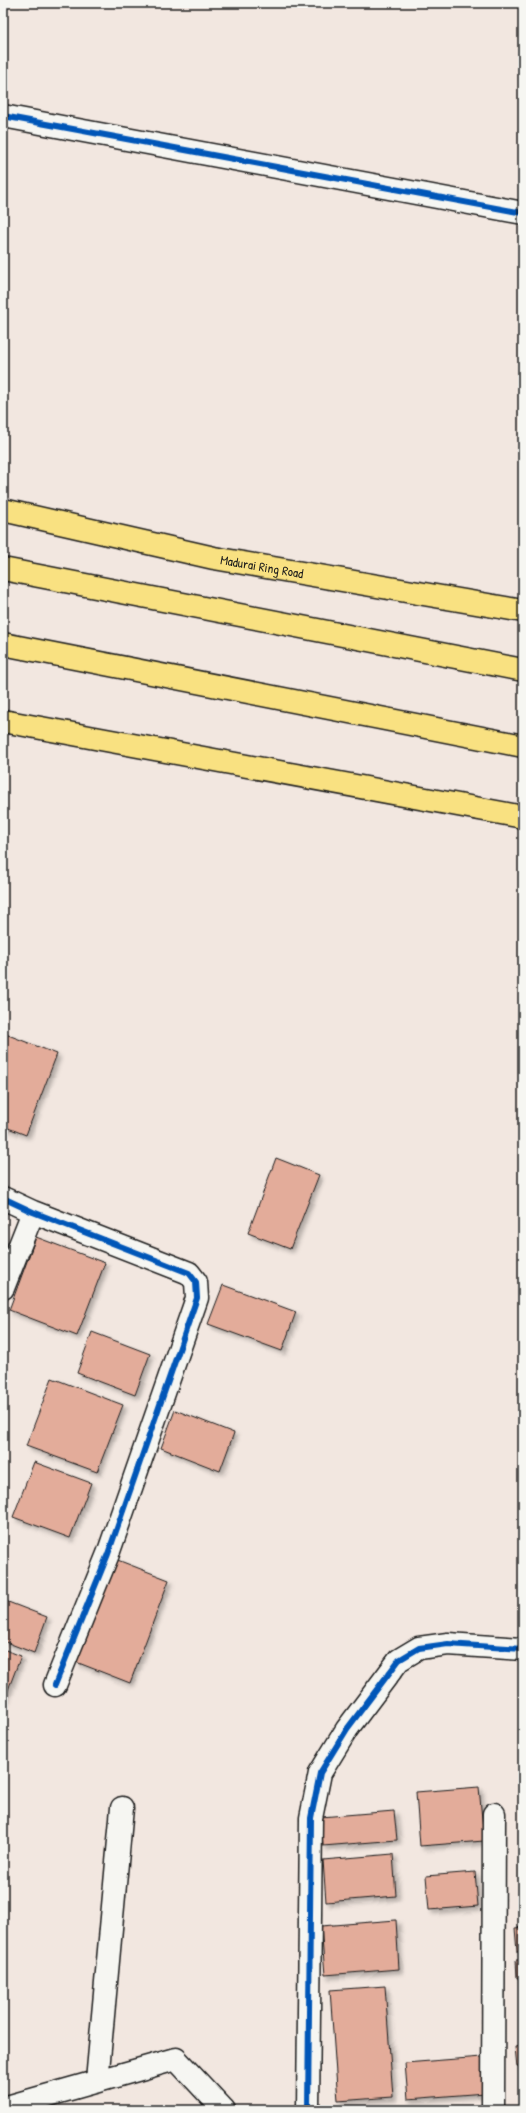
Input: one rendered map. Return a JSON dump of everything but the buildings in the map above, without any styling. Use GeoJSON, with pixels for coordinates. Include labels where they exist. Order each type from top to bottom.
{"type":"FeatureCollection","features":[{"type":"Feature","properties":{"kind":"highway","name":"Madurai Ring Road"},"geometry":{"type":"LineString","coordinates":[[3,510],[214,558],[523,611]]}},
{"type":"Feature","properties":{"kind":"highway"},"geometry":{"type":"LineString","coordinates":[[3,570],[242,616],[329,631],[523,670]]}},
{"type":"Feature","properties":{"kind":"highway"},"geometry":{"type":"LineString","coordinates":[[3,644],[523,746]]}},
{"type":"Feature","properties":{"kind":"highway"},"geometry":{"type":"LineString","coordinates":[[3,720],[523,817]]}},
{"type":"Feature","properties":{"kind":"street"},"geometry":{"type":"LineString","coordinates":[[3,116],[523,213]]}},
{"type":"Feature","properties":{"kind":"street"},"geometry":{"type":"LineString","coordinates":[[3,1198],[33,1212],[189,1273],[196,1282],[197,1298],[108,1554],[55,1685]]}},
{"type":"Feature","properties":{"kind":"street"},"geometry":{"type":"LineString","coordinates":[[3,1288],[33,1212]]}},
{"type":"Feature","properties":{"kind":"street"},"geometry":{"type":"LineString","coordinates":[[308,2110],[311,1818],[320,1773],[347,1729],[399,1660],[419,1648],[448,1644],[523,1649]]}},
{"type":"Feature","properties":{"kind":"street"},"geometry":{"type":"LineString","coordinates":[[97,2081],[122,1808]]}},
{"type":"Feature","properties":{"kind":"street"},"geometry":{"type":"LineString","coordinates":[[493,2110],[494,1814]]}},
{"type":"Feature","properties":{"kind":"street"},"geometry":{"type":"LineString","coordinates":[[3,2108],[176,2059],[224,2110]]}},
{"type":"Feature","properties":{"kind":"cycle path"},"geometry":{"type":"LineString","coordinates":[[3,116],[523,213]]}},
{"type":"Feature","properties":{"kind":"cycle path"},"geometry":{"type":"LineString","coordinates":[[3,1198],[33,1212],[189,1273],[196,1282],[197,1298],[108,1554],[55,1685]]}},
{"type":"Feature","properties":{"kind":"cycle path"},"geometry":{"type":"LineString","coordinates":[[308,2110],[311,1818],[320,1773],[347,1729],[399,1660],[419,1648],[448,1644],[523,1649]]}}]}
